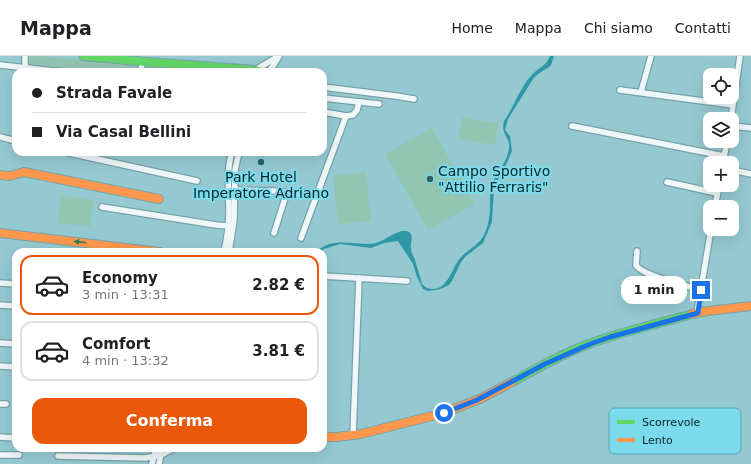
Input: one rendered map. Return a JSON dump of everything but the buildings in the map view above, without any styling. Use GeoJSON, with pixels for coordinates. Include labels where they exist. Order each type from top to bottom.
{"type":"FeatureCollection","features":[{"type":"Feature","properties":{"kind":"street"},"geometry":{"type":"LineString","coordinates":[[0,66],[25,68],[25,56]]}},
{"type":"Feature","properties":{"kind":"street"},"geometry":{"type":"LineString","coordinates":[[83,56],[219,68]]}},
{"type":"Feature","properties":{"kind":"street"},"geometry":{"type":"LineString","coordinates":[[261,68],[279,56]]}},
{"type":"Feature","properties":{"kind":"street"},"geometry":{"type":"LineString","coordinates":[[272,68],[279,56]]}},
{"type":"Feature","properties":{"kind":"street"},"geometry":{"type":"LineString","coordinates":[[641,92],[651,56]]}},
{"type":"Feature","properties":{"kind":"street"},"geometry":{"type":"LineString","coordinates":[[732,112],[740,56]]}},
{"type":"Feature","properties":{"kind":"street"},"geometry":{"type":"LineString","coordinates":[[141,68],[142,62]]}},
{"type":"Feature","properties":{"kind":"street"},"geometry":{"type":"LineString","coordinates":[[327,87],[414,99]]}},
{"type":"Feature","properties":{"kind":"street"},"geometry":{"type":"LineString","coordinates":[[620,90],[733,105]]}},
{"type":"Feature","properties":{"kind":"street"},"geometry":{"type":"LineString","coordinates":[[327,98],[379,104]]}},
{"type":"Feature","properties":{"kind":"street"},"geometry":{"type":"LineString","coordinates":[[327,113],[346,116],[353,115],[357,110],[359,102]]}},
{"type":"Feature","properties":{"kind":"street"},"geometry":{"type":"LineString","coordinates":[[301,238],[346,116]]}},
{"type":"Feature","properties":{"kind":"street"},"geometry":{"type":"LineString","coordinates":[[572,126],[724,156],[726,148]]}},
{"type":"Feature","properties":{"kind":"street"},"geometry":{"type":"LineString","coordinates":[[739,127],[751,128]]}},
{"type":"Feature","properties":{"kind":"street"},"geometry":{"type":"LineString","coordinates":[[0,137],[12,140]]}},
{"type":"Feature","properties":{"kind":"street"},"geometry":{"type":"LineString","coordinates":[[83,156],[197,181]]}},
{"type":"Feature","properties":{"kind":"street"},"geometry":{"type":"LineString","coordinates":[[225,248],[229,226],[229,171],[231,156]]}},
{"type":"Feature","properties":{"kind":"street"},"geometry":{"type":"LineString","coordinates":[[230,248],[234,220],[235,170],[238,156]]}},
{"type":"Feature","properties":{"kind":"street"},"geometry":{"type":"LineString","coordinates":[[739,171],[751,174]]}},
{"type":"Feature","properties":{"kind":"street"},"geometry":{"type":"LineString","coordinates":[[0,175],[10,176],[24,172],[159,199]]}},
{"type":"Feature","properties":{"kind":"street"},"geometry":{"type":"LineString","coordinates":[[667,182],[717,193],[716,200]]}},
{"type":"Feature","properties":{"kind":"street"},"geometry":{"type":"LineString","coordinates":[[234,190],[287,192],[317,196]]}},
{"type":"Feature","properties":{"kind":"street"},"geometry":{"type":"LineString","coordinates":[[274,233],[287,192]]}},
{"type":"Feature","properties":{"kind":"street"},"geometry":{"type":"LineString","coordinates":[[102,207],[216,226],[229,226]]}},
{"type":"Feature","properties":{"kind":"street"},"geometry":{"type":"LineString","coordinates":[[0,233],[126,248]]}},
{"type":"Feature","properties":{"kind":"street"},"geometry":{"type":"LineString","coordinates":[[698,313],[710,236]]}},
{"type":"Feature","properties":{"kind":"street"},"geometry":{"type":"LineString","coordinates":[[637,251],[636,265],[640,270],[653,276],[701,290]]}},
{"type":"Feature","properties":{"kind":"street"},"geometry":{"type":"LineString","coordinates":[[327,276],[407,281]]}},
{"type":"Feature","properties":{"kind":"street"},"geometry":{"type":"LineString","coordinates":[[353,435],[359,278]]}},
{"type":"Feature","properties":{"kind":"street"},"geometry":{"type":"LineString","coordinates":[[0,283],[12,284]]}},
{"type":"Feature","properties":{"kind":"street"},"geometry":{"type":"LineString","coordinates":[[0,305],[12,306]]}},
{"type":"Feature","properties":{"kind":"street"},"geometry":{"type":"LineString","coordinates":[[327,437],[353,435],[376,431],[448,412],[477,400],[545,364],[590,344],[610,337],[698,313],[751,306]]}},
{"type":"Feature","properties":{"kind":"street"},"geometry":{"type":"LineString","coordinates":[[0,343],[12,344]]}},
{"type":"Feature","properties":{"kind":"street"},"geometry":{"type":"LineString","coordinates":[[0,366],[12,367]]}},
{"type":"Feature","properties":{"kind":"street"},"geometry":{"type":"LineString","coordinates":[[0,437],[12,438]]}},
{"type":"Feature","properties":{"kind":"street"},"geometry":{"type":"LineString","coordinates":[[152,464],[155,452]]}},
{"type":"Feature","properties":{"kind":"street"},"geometry":{"type":"LineString","coordinates":[[58,456],[143,458],[153,457],[165,452]]}},
{"type":"Feature","properties":{"kind":"street"},"geometry":{"type":"LineString","coordinates":[[159,464],[161,454]]}},
{"type":"Feature","properties":{"kind":"street"},"geometry":{"type":"LineString","coordinates":[[0,455],[19,455]]}},
{"type":"Feature","properties":{"kind":"green space"},"geometry":{"type":"Polygon","coordinates":[[[28,56],[41,56],[139,67],[62,68],[27,64],[28,56]]]}},
{"type":"Feature","properties":{"kind":"green space"},"geometry":{"type":"Polygon","coordinates":[[[143,65],[170,68],[143,68],[143,65]]]}},
{"type":"Feature","properties":{"kind":"green space"},"geometry":{"type":"Polygon","coordinates":[[[462,117],[499,124],[495,145],[458,139],[462,117]]]}},
{"type":"Feature","properties":{"kind":"green space","name":"Campo Sportivo \"Attilio Ferraris\""},"geometry":{"type":"Polygon","coordinates":[[[432,128],[475,204],[428,230],[385,154],[432,128]]]}},
{"type":"Feature","properties":{"kind":"green space"},"geometry":{"type":"Polygon","coordinates":[[[366,172],[371,221],[338,224],[333,175],[366,172]]]}},
{"type":"Feature","properties":{"kind":"green space"},"geometry":{"type":"Polygon","coordinates":[[[61,195],[94,200],[90,227],[57,223],[61,195]]]}},
{"type":"Feature","properties":{"kind":"water"},"geometry":{"type":"Polygon","coordinates":[[[550,56],[554,56],[551,65],[533,79],[508,119],[505,130],[510,136],[512,151],[494,187],[492,222],[483,243],[466,256],[461,262],[449,285],[436,290],[428,291],[423,289],[413,264],[398,241],[384,243],[371,248],[340,244],[322,248],[330,244],[338,243],[376,243],[398,232],[407,231],[412,236],[411,251],[422,284],[431,289],[442,286],[446,282],[460,258],[480,241],[485,233],[490,211],[490,194],[492,183],[507,157],[509,148],[503,126],[504,121],[526,81],[549,59],[550,56]]]}},
{"type":"Feature","properties":{"kind":"traffic: fast"},"geometry":{"type":"LineString","coordinates":[[83,56],[228,68]]}},
{"type":"Feature","properties":{"kind":"traffic: fast"},"geometry":{"type":"LineString","coordinates":[[512,382],[557,358],[599,340],[692,314]]}},
{"type":"Feature","properties":{"kind":"traffic: slow"},"geometry":{"type":"LineString","coordinates":[[0,175],[10,176],[24,172],[159,199]]}},
{"type":"Feature","properties":{"kind":"traffic: slow"},"geometry":{"type":"LineString","coordinates":[[0,233],[126,248]]}},
{"type":"Feature","properties":{"kind":"traffic: slow"},"geometry":{"type":"LineString","coordinates":[[692,314],[751,306]]}},
{"type":"Feature","properties":{"kind":"traffic: slow"},"geometry":{"type":"LineString","coordinates":[[327,437],[361,434],[444,413],[482,398],[512,382]]}},
{"type":"Feature","properties":{"kind":"place","name":"Park Hotel Imperatore Adriano"},"geometry":{"type":"Point","coordinates":[261,162]}},
{"type":"Feature","properties":{"kind":"place","name":"Campo Sportivo \"Attilio Ferraris\""},"geometry":{"type":"Point","coordinates":[430,179]}},
{"type":"Feature","properties":{"kind":"route"},"geometry":{"type":"LineString","coordinates":[[444,413],[477,400],[545,364],[590,344],[610,337],[698,313],[701,290]]}}]}
